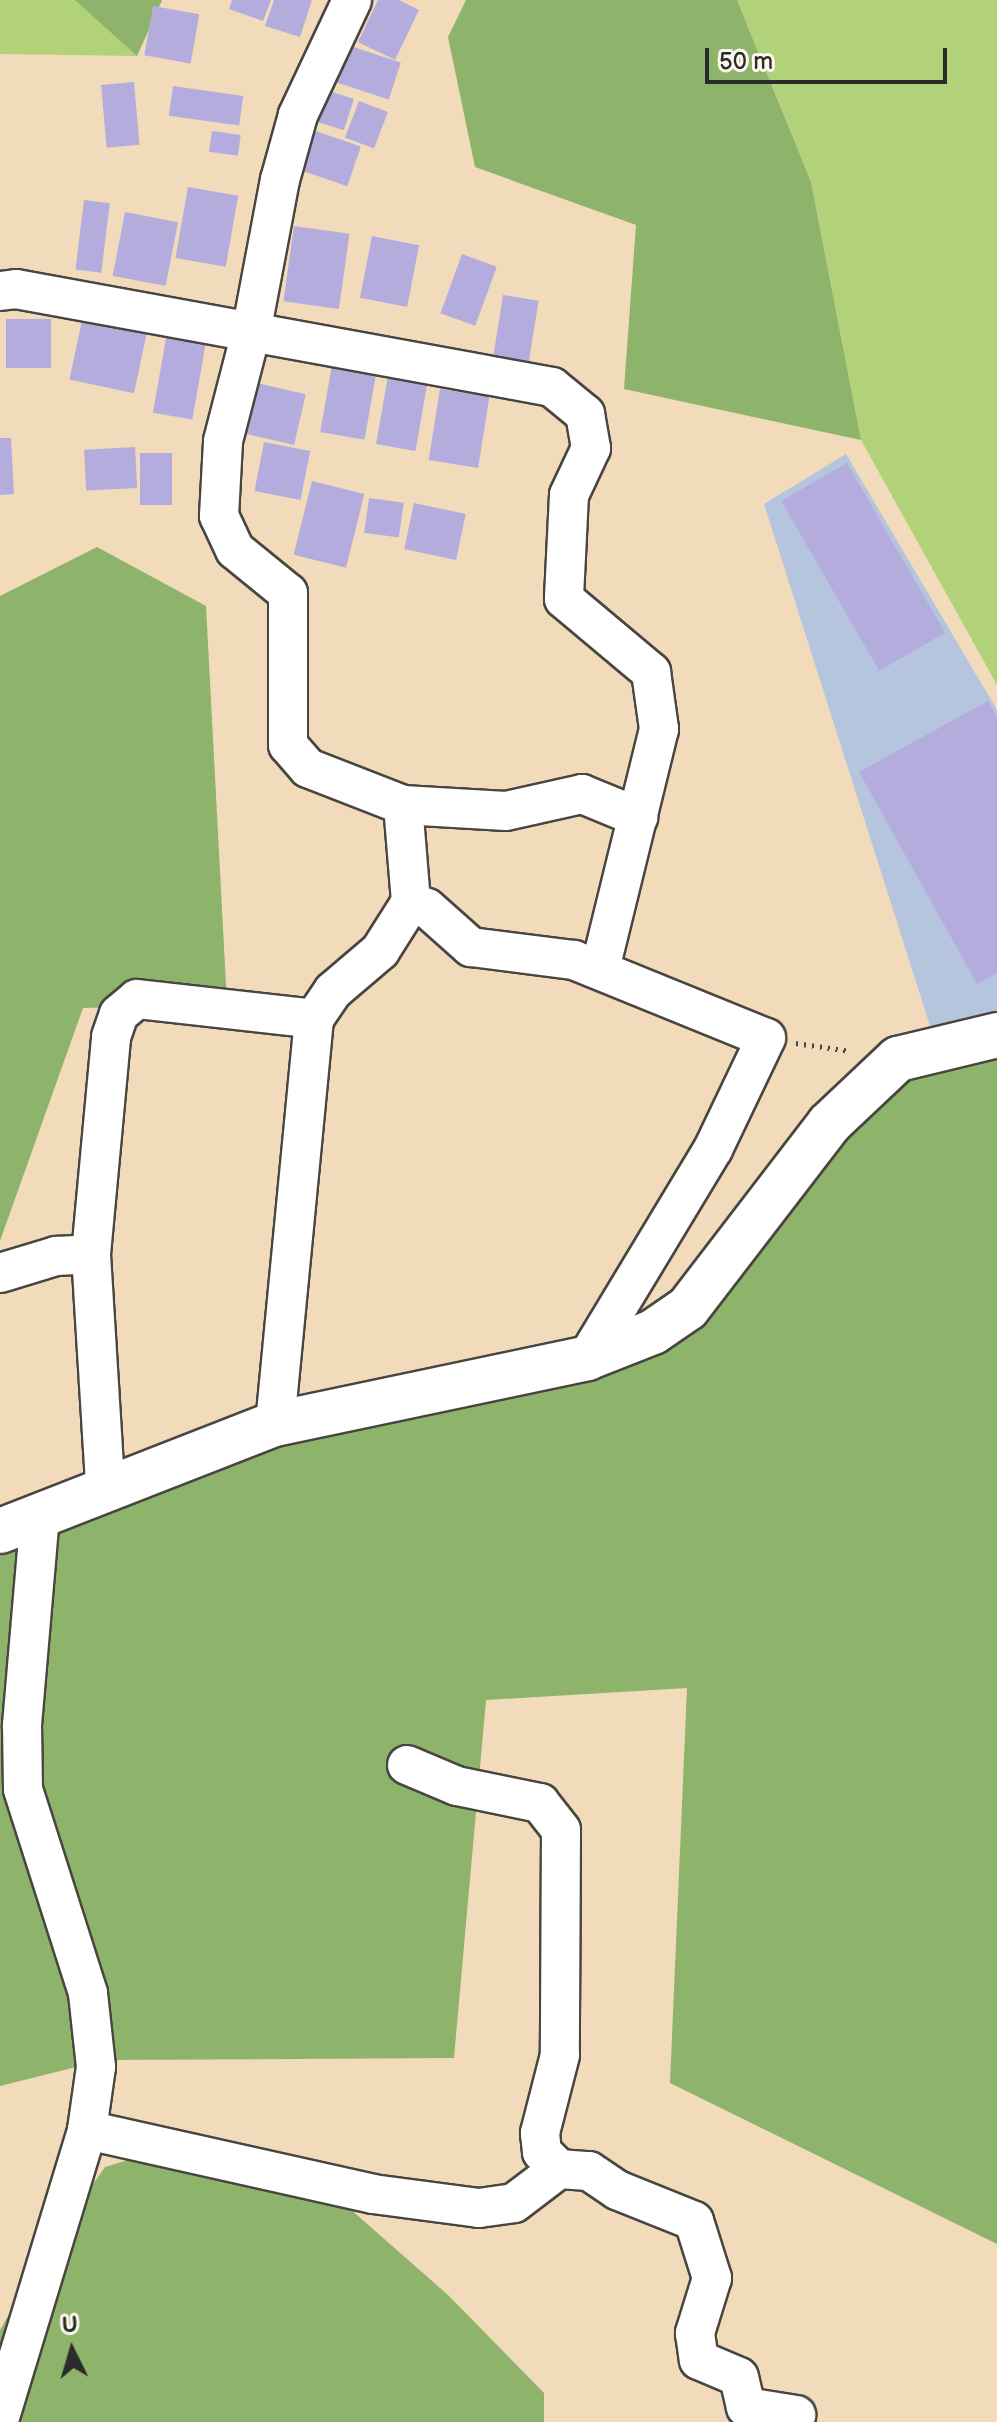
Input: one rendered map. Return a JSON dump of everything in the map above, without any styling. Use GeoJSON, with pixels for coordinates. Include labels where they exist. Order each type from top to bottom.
{"type":"FeatureCollection","features":[{"type":"Feature","properties":{"kind":"main road"},"geometry":{"type":"LineString","coordinates":[[0,1531],[105,1486],[275,1424],[587,1358],[653,1332],[688,1308],[829,1124],[898,1059],[997,1035]]}},
{"type":"Feature","properties":{"kind":"street"},"geometry":{"type":"LineString","coordinates":[[352,0],[298,115],[251,333],[223,441],[219,516],[235,550],[288,593],[288,745],[308,768],[403,805],[506,811],[582,794],[638,817]]}},
{"type":"Feature","properties":{"kind":"street"},"geometry":{"type":"LineString","coordinates":[[0,291],[16,289],[552,387],[585,414],[591,448],[569,495],[564,599],[651,672],[659,729],[600,970]]}},
{"type":"Feature","properties":{"kind":"street"},"geometry":{"type":"LineString","coordinates":[[275,1424],[314,1019],[333,991],[380,951],[411,902],[403,805]]}},
{"type":"Feature","properties":{"kind":"street"},"geometry":{"type":"LineString","coordinates":[[411,902],[427,908],[471,947],[574,960],[766,1038],[713,1149],[587,1358]]}},
{"type":"Feature","properties":{"kind":"street"},"geometry":{"type":"LineString","coordinates":[[105,1486],[91,1254],[111,1037],[119,1014],[137,999],[314,1019]]}},
{"type":"Feature","properties":{"kind":"street"},"geometry":{"type":"LineString","coordinates":[[0,1273],[56,1256],[91,1254]]}},
{"type":"Feature","properties":{"kind":"street"},"geometry":{"type":"LineString","coordinates":[[0,2417],[87,2130],[96,2067],[88,1993],[23,1789],[22,1725],[40,1515]]}},
{"type":"Feature","properties":{"kind":"street"},"geometry":{"type":"LineString","coordinates":[[407,1765],[457,1786],[540,1803],[561,1830],[560,2055],[540,2133],[542,2152],[559,2169]]}},
{"type":"Feature","properties":{"kind":"street"},"geometry":{"type":"LineString","coordinates":[[87,2130],[373,2194],[479,2208],[514,2203],[559,2169],[589,2171],[617,2190],[694,2221],[712,2278],[695,2333],[699,2360],[739,2377],[746,2407],[802,2420]]}},
{"type":"Feature","properties":{"kind":"path"},"geometry":{"type":"LineString","coordinates":[[766,1038],[898,1059]]}},
{"type":"Feature","properties":{"kind":"shaded area"},"geometry":{"type":"Polygon","coordinates":[[[846,454],[997,710],[997,1011],[931,1029],[764,504],[846,454]]]}},
{"type":"Feature","properties":{"kind":"green space"},"geometry":{"type":"Polygon","coordinates":[[[0,0],[162,0],[137,56],[0,54],[0,0]]]}},
{"type":"Feature","properties":{"kind":"green space"},"geometry":{"type":"Polygon","coordinates":[[[75,0],[162,0],[137,56],[75,0]]]}},
{"type":"Feature","properties":{"kind":"green space"},"geometry":{"type":"Polygon","coordinates":[[[466,0],[737,0],[811,182],[861,440],[624,389],[636,225],[475,167],[448,37],[466,0]]]}},
{"type":"Feature","properties":{"kind":"green space"},"geometry":{"type":"Polygon","coordinates":[[[737,0],[997,0],[997,685],[861,440],[811,182],[737,0]]]}},
{"type":"Feature","properties":{"kind":"green space"},"geometry":{"type":"Polygon","coordinates":[[[97,547],[206,606],[227,1004],[83,1008],[0,1241],[0,596],[97,547]]]}},
{"type":"Feature","properties":{"kind":"green space"},"geometry":{"type":"Polygon","coordinates":[[[997,1052],[997,2244],[670,2083],[687,1688],[486,1700],[454,2058],[104,2060],[0,2086],[0,1541],[222,1453],[646,1344],[806,1132],[920,1070],[997,1052]]]}},
{"type":"Feature","properties":{"kind":"green space"},"geometry":{"type":"Polygon","coordinates":[[[200,2138],[332,2193],[448,2295],[544,2393],[544,2422],[9,2422],[0,2386],[0,2330],[43,2255],[105,2167],[200,2138]]]}},
{"type":"Feature","properties":{"kind":"building"},"geometry":{"type":"Polygon","coordinates":[[[232,0],[271,0],[263,21],[229,9],[232,0]]]}},
{"type":"Feature","properties":{"kind":"building"},"geometry":{"type":"Polygon","coordinates":[[[274,0],[312,0],[300,37],[265,26],[274,0]]]}},
{"type":"Feature","properties":{"kind":"building"},"geometry":{"type":"Polygon","coordinates":[[[378,0],[399,0],[419,10],[395,60],[358,42],[378,0]]]}},
{"type":"Feature","properties":{"kind":"building"},"geometry":{"type":"Polygon","coordinates":[[[153,6],[199,14],[191,63],[144,55],[153,6]]]}},
{"type":"Feature","properties":{"kind":"building"},"geometry":{"type":"Polygon","coordinates":[[[338,42],[401,62],[389,99],[326,79],[338,42]]]}},
{"type":"Feature","properties":{"kind":"building"},"geometry":{"type":"Polygon","coordinates":[[[134,82],[139,145],[107,148],[101,85],[134,82]]]}},
{"type":"Feature","properties":{"kind":"building"},"geometry":{"type":"Polygon","coordinates":[[[173,86],[243,96],[239,126],[169,116],[173,86]]]}},
{"type":"Feature","properties":{"kind":"building"},"geometry":{"type":"Polygon","coordinates":[[[314,86],[354,99],[344,130],[304,117],[314,86]]]}},
{"type":"Feature","properties":{"kind":"building"},"geometry":{"type":"Polygon","coordinates":[[[359,101],[388,112],[374,149],[345,137],[359,101]]]}},
{"type":"Feature","properties":{"kind":"building"},"geometry":{"type":"Polygon","coordinates":[[[307,128],[361,147],[347,186],[293,168],[307,128]]]}},
{"type":"Feature","properties":{"kind":"building"},"geometry":{"type":"Polygon","coordinates":[[[212,131],[241,135],[238,156],[209,152],[212,131]]]}},
{"type":"Feature","properties":{"kind":"building"},"geometry":{"type":"Polygon","coordinates":[[[188,187],[238,196],[226,267],[175,258],[188,187]]]}},
{"type":"Feature","properties":{"kind":"building"},"geometry":{"type":"Polygon","coordinates":[[[84,200],[110,203],[101,273],[75,269],[84,200]]]}},
{"type":"Feature","properties":{"kind":"building"},"geometry":{"type":"Polygon","coordinates":[[[125,212],[178,222],[166,286],[113,276],[125,212]]]}},
{"type":"Feature","properties":{"kind":"building"},"geometry":{"type":"Polygon","coordinates":[[[294,226],[349,234],[339,309],[283,301],[294,226]]]}},
{"type":"Feature","properties":{"kind":"building"},"geometry":{"type":"Polygon","coordinates":[[[372,236],[419,245],[407,307],[360,298],[372,236]]]}},
{"type":"Feature","properties":{"kind":"building"},"geometry":{"type":"Polygon","coordinates":[[[462,254],[497,267],[475,326],[440,313],[462,254]]]}},
{"type":"Feature","properties":{"kind":"building"},"geometry":{"type":"Polygon","coordinates":[[[503,295],[539,301],[528,368],[492,362],[503,295]]]}},
{"type":"Feature","properties":{"kind":"building"},"geometry":{"type":"Polygon","coordinates":[[[84,311],[149,325],[134,393],[69,379],[84,311]]]}},
{"type":"Feature","properties":{"kind":"building"},"geometry":{"type":"Polygon","coordinates":[[[6,319],[51,319],[51,368],[6,368],[6,319]]]}},
{"type":"Feature","properties":{"kind":"building"},"geometry":{"type":"Polygon","coordinates":[[[168,327],[207,334],[192,420],[153,413],[168,327]]]}},
{"type":"Feature","properties":{"kind":"building"},"geometry":{"type":"Polygon","coordinates":[[[332,365],[376,373],[365,440],[320,432],[332,365]]]}},
{"type":"Feature","properties":{"kind":"building"},"geometry":{"type":"Polygon","coordinates":[[[388,376],[427,383],[415,451],[376,444],[388,376]]]}},
{"type":"Feature","properties":{"kind":"building"},"geometry":{"type":"Polygon","coordinates":[[[257,383],[306,394],[294,445],[245,434],[257,383]]]}},
{"type":"Feature","properties":{"kind":"building"},"geometry":{"type":"Polygon","coordinates":[[[440,389],[489,397],[478,468],[429,460],[440,389]]]}},
{"type":"Feature","properties":{"kind":"building"},"geometry":{"type":"Polygon","coordinates":[[[0,438],[11,438],[14,494],[0,495],[0,438]]]}},
{"type":"Feature","properties":{"kind":"building"},"geometry":{"type":"Polygon","coordinates":[[[264,442],[310,451],[301,500],[254,491],[264,442]]]}},
{"type":"Feature","properties":{"kind":"building"},"geometry":{"type":"Polygon","coordinates":[[[135,447],[137,488],[86,491],[84,450],[135,447]]]}},
{"type":"Feature","properties":{"kind":"building"},"geometry":{"type":"Polygon","coordinates":[[[140,453],[172,453],[172,505],[140,505],[140,453]]]}},
{"type":"Feature","properties":{"kind":"building"},"geometry":{"type":"Polygon","coordinates":[[[847,463],[945,633],[879,671],[781,501],[847,463]]]}},
{"type":"Feature","properties":{"kind":"building"},"geometry":{"type":"Polygon","coordinates":[[[312,481],[364,494],[346,568],[294,555],[312,481]]]}},
{"type":"Feature","properties":{"kind":"building"},"geometry":{"type":"Polygon","coordinates":[[[369,498],[404,503],[399,538],[364,533],[369,498]]]}},
{"type":"Feature","properties":{"kind":"building"},"geometry":{"type":"Polygon","coordinates":[[[414,503],[466,514],[456,560],[404,549],[414,503]]]}},
{"type":"Feature","properties":{"kind":"building"},"geometry":{"type":"Polygon","coordinates":[[[988,701],[997,718],[997,973],[977,984],[859,772],[988,701]]]}}]}
